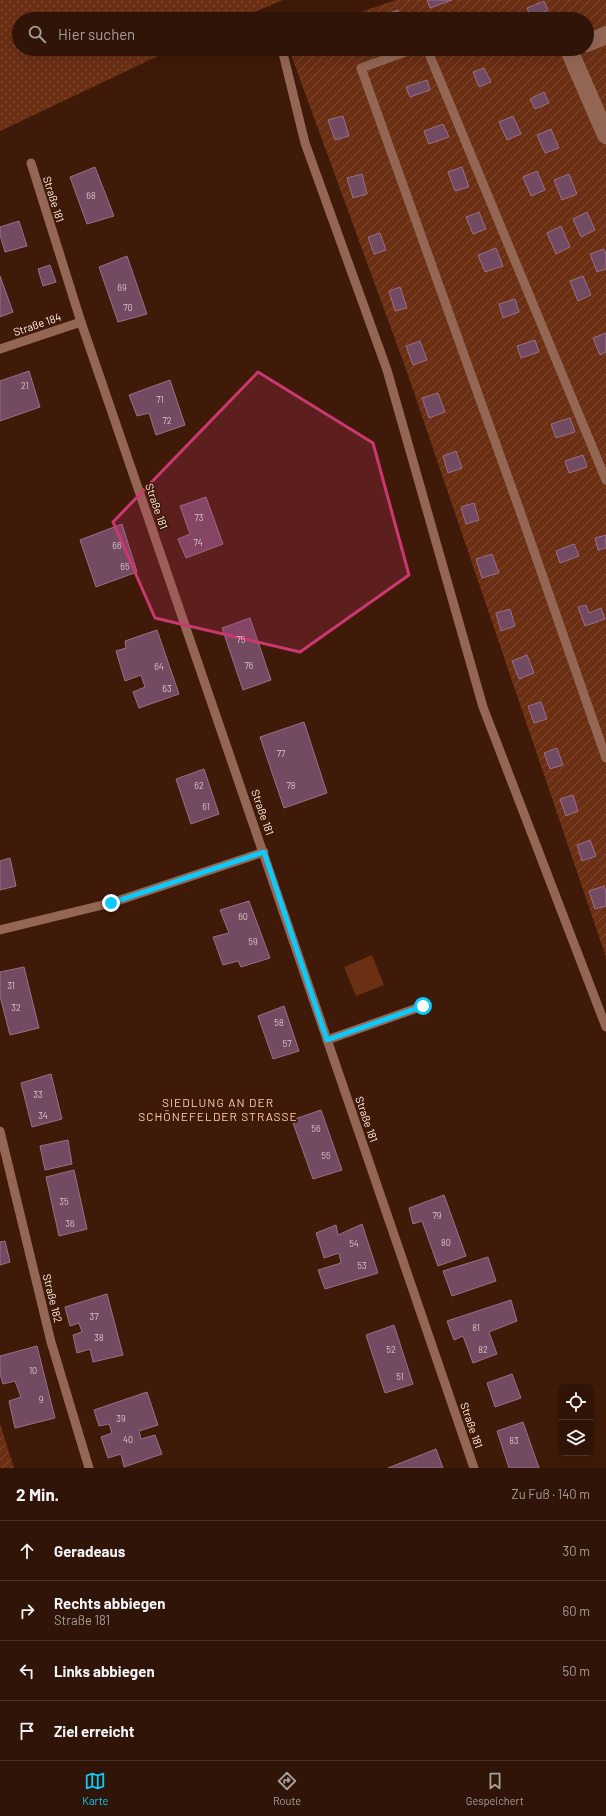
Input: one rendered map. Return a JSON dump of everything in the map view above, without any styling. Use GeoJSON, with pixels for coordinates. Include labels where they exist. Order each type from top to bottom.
{"type":"FeatureCollection","features":[{"type":"Feature","properties":{"kind":"street"},"geometry":{"type":"LineString","coordinates":[[594,40],[606,35]]}},
{"type":"Feature","properties":{"kind":"street"},"geometry":{"type":"LineString","coordinates":[[572,56],[606,135]]}},
{"type":"Feature","properties":{"kind":"lane"},"geometry":{"type":"LineString","coordinates":[[284,56],[305,143],[388,370],[483,707],[606,1027]]}},
{"type":"Feature","properties":{"kind":"lane"},"geometry":{"type":"LineString","coordinates":[[394,56],[361,68],[520,511],[606,758]]}},
{"type":"Feature","properties":{"kind":"lane"},"geometry":{"type":"LineString","coordinates":[[430,56],[606,480]]}},
{"type":"Feature","properties":{"kind":"lane","name":"Straße 181"},"geometry":{"type":"LineString","coordinates":[[31,163],[81,322],[474,1468]]}},
{"type":"Feature","properties":{"kind":"lane","name":"Straße 184"},"geometry":{"type":"LineString","coordinates":[[0,349],[81,322]]}},
{"type":"Feature","properties":{"kind":"lane"},"geometry":{"type":"LineString","coordinates":[[0,930],[111,903],[264,852]]}},
{"type":"Feature","properties":{"kind":"lane"},"geometry":{"type":"LineString","coordinates":[[327,1040],[423,1006]]}},
{"type":"Feature","properties":{"kind":"lane","name":"Straße 182"},"geometry":{"type":"LineString","coordinates":[[0,1131],[51,1342],[89,1468]]}},
{"type":"Feature","properties":{"kind":"highlighted area"},"geometry":{"type":"Polygon","coordinates":[[[258,372],[373,443],[409,575],[300,652],[155,618],[113,522],[258,372]]]}},
{"type":"Feature","properties":{"kind":"shaded area"},"geometry":{"type":"Polygon","coordinates":[[[0,0],[283,0],[255,12],[12,12],[12,56],[158,56],[0,131],[0,0]]]}},
{"type":"Feature","properties":{"kind":"shaded area"},"geometry":{"type":"Polygon","coordinates":[[[396,0],[606,0],[606,957],[407,372],[292,56],[594,56],[594,12],[361,12],[396,0]]]}},
{"type":"Feature","properties":{"kind":"shaded area"},"geometry":{"type":"Polygon","coordinates":[[[372,955],[384,985],[356,996],[344,967],[372,955]]]}},
{"type":"Feature","properties":{"kind":"shaded area"},"geometry":{"type":"Polygon","coordinates":[[[0,1424],[14,1468],[0,1468],[0,1424]]]}},
{"type":"Feature","properties":{"kind":"building"},"geometry":{"type":"Polygon","coordinates":[[[427,0],[452,0],[430,8],[427,0]]]}},
{"type":"Feature","properties":{"kind":"building"},"geometry":{"type":"Polygon","coordinates":[[[544,1],[548,10],[544,12],[529,12],[527,8],[544,1]]]}},
{"type":"Feature","properties":{"kind":"building"},"geometry":{"type":"Polygon","coordinates":[[[484,68],[491,82],[479,87],[473,72],[484,68]]]}},
{"type":"Feature","properties":{"kind":"building"},"geometry":{"type":"Polygon","coordinates":[[[427,80],[430,90],[410,97],[406,87],[427,80]]]}},
{"type":"Feature","properties":{"kind":"building"},"geometry":{"type":"Polygon","coordinates":[[[544,92],[549,103],[535,109],[530,99],[544,92]]]}},
{"type":"Feature","properties":{"kind":"building"},"geometry":{"type":"Polygon","coordinates":[[[343,116],[349,136],[335,140],[328,120],[343,116]]]}},
{"type":"Feature","properties":{"kind":"building"},"geometry":{"type":"Polygon","coordinates":[[[513,116],[521,134],[507,140],[499,122],[513,116]]]}},
{"type":"Feature","properties":{"kind":"building"},"geometry":{"type":"Polygon","coordinates":[[[443,124],[449,137],[429,144],[424,131],[443,124]]]}},
{"type":"Feature","properties":{"kind":"building"},"geometry":{"type":"Polygon","coordinates":[[[551,129],[559,148],[545,153],[537,135],[551,129]]]}},
{"type":"Feature","properties":{"kind":"building"},"geometry":{"type":"Polygon","coordinates":[[[95,167],[114,216],[87,224],[70,177],[95,167]]]}},
{"type":"Feature","properties":{"kind":"building"},"geometry":{"type":"Polygon","coordinates":[[[462,167],[469,187],[455,191],[448,172],[462,167]]]}},
{"type":"Feature","properties":{"kind":"building"},"geometry":{"type":"Polygon","coordinates":[[[537,171],[545,190],[531,196],[523,177],[537,171]]]}},
{"type":"Feature","properties":{"kind":"building"},"geometry":{"type":"Polygon","coordinates":[[[362,174],[367,194],[353,198],[347,178],[362,174]]]}},
{"type":"Feature","properties":{"kind":"building"},"geometry":{"type":"Polygon","coordinates":[[[569,174],[577,194],[562,200],[554,180],[569,174]]]}},
{"type":"Feature","properties":{"kind":"building"},"geometry":{"type":"Polygon","coordinates":[[[479,212],[486,229],[473,234],[466,217],[479,212]]]}},
{"type":"Feature","properties":{"kind":"building"},"geometry":{"type":"Polygon","coordinates":[[[587,212],[595,230],[581,237],[573,219],[587,212]]]}},
{"type":"Feature","properties":{"kind":"building"},"geometry":{"type":"Polygon","coordinates":[[[19,221],[27,246],[5,252],[0,235],[0,227],[19,221]]]}},
{"type":"Feature","properties":{"kind":"building"},"geometry":{"type":"Polygon","coordinates":[[[561,226],[570,247],[556,254],[547,233],[561,226]]]}},
{"type":"Feature","properties":{"kind":"building"},"geometry":{"type":"Polygon","coordinates":[[[380,233],[386,250],[374,254],[368,237],[380,233]]]}},
{"type":"Feature","properties":{"kind":"building"},"geometry":{"type":"Polygon","coordinates":[[[496,248],[503,266],[485,272],[478,255],[496,248]]]}},
{"type":"Feature","properties":{"kind":"building"},"geometry":{"type":"Polygon","coordinates":[[[604,249],[606,254],[606,269],[597,272],[590,254],[604,249]]]}},
{"type":"Feature","properties":{"kind":"building"},"geometry":{"type":"Polygon","coordinates":[[[127,256],[147,314],[118,322],[99,267],[127,256]]]}},
{"type":"Feature","properties":{"kind":"building"},"geometry":{"type":"Polygon","coordinates":[[[50,265],[56,282],[43,286],[38,269],[50,265]]]}},
{"type":"Feature","properties":{"kind":"building"},"geometry":{"type":"Polygon","coordinates":[[[0,276],[13,312],[0,317],[0,276]]]}},
{"type":"Feature","properties":{"kind":"building"},"geometry":{"type":"Polygon","coordinates":[[[583,276],[591,295],[578,301],[570,281],[583,276]]]}},
{"type":"Feature","properties":{"kind":"building"},"geometry":{"type":"Polygon","coordinates":[[[400,287],[407,308],[395,311],[389,291],[400,287]]]}},
{"type":"Feature","properties":{"kind":"building"},"geometry":{"type":"Polygon","coordinates":[[[515,299],[519,312],[503,318],[499,304],[515,299]]]}},
{"type":"Feature","properties":{"kind":"building"},"geometry":{"type":"Polygon","coordinates":[[[606,333],[606,352],[600,355],[593,338],[606,333]]]}},
{"type":"Feature","properties":{"kind":"building"},"geometry":{"type":"Polygon","coordinates":[[[535,340],[539,352],[521,358],[517,346],[535,340]]]}},
{"type":"Feature","properties":{"kind":"building"},"geometry":{"type":"Polygon","coordinates":[[[420,341],[427,360],[413,365],[406,346],[420,341]]]}},
{"type":"Feature","properties":{"kind":"building"},"geometry":{"type":"Polygon","coordinates":[[[29,371],[40,407],[0,421],[0,381],[29,371]]]}},
{"type":"Feature","properties":{"kind":"building"},"geometry":{"type":"Polygon","coordinates":[[[170,380],[185,425],[156,435],[149,413],[137,416],[129,395],[170,380]]]}},
{"type":"Feature","properties":{"kind":"building"},"geometry":{"type":"Polygon","coordinates":[[[438,393],[445,412],[429,418],[422,398],[438,393]]]}},
{"type":"Feature","properties":{"kind":"building"},"geometry":{"type":"Polygon","coordinates":[[[570,418],[575,432],[556,438],[551,424],[570,418]]]}},
{"type":"Feature","properties":{"kind":"building"},"geometry":{"type":"Polygon","coordinates":[[[456,451],[462,468],[448,473],[443,456],[456,451]]]}},
{"type":"Feature","properties":{"kind":"building"},"geometry":{"type":"Polygon","coordinates":[[[583,455],[587,467],[569,473],[565,461],[583,455]]]}},
{"type":"Feature","properties":{"kind":"building"},"geometry":{"type":"Polygon","coordinates":[[[206,497],[223,544],[186,558],[178,539],[190,534],[180,506],[206,497]]]}},
{"type":"Feature","properties":{"kind":"building"},"geometry":{"type":"Polygon","coordinates":[[[474,503],[479,520],[466,524],[461,507],[474,503]]]}},
{"type":"Feature","properties":{"kind":"building"},"geometry":{"type":"Polygon","coordinates":[[[122,524],[137,572],[96,587],[80,540],[122,524]]]}},
{"type":"Feature","properties":{"kind":"building"},"geometry":{"type":"Polygon","coordinates":[[[606,535],[606,548],[598,550],[595,538],[606,535]]]}},
{"type":"Feature","properties":{"kind":"building"},"geometry":{"type":"Polygon","coordinates":[[[574,544],[579,556],[560,563],[556,551],[574,544]]]}},
{"type":"Feature","properties":{"kind":"building"},"geometry":{"type":"Polygon","coordinates":[[[492,554],[499,573],[482,578],[476,559],[492,554]]]}},
{"type":"Feature","properties":{"kind":"building"},"geometry":{"type":"Polygon","coordinates":[[[586,605],[589,613],[601,608],[605,619],[585,626],[578,607],[586,605]]]}},
{"type":"Feature","properties":{"kind":"building"},"geometry":{"type":"Polygon","coordinates":[[[510,609],[515,626],[501,631],[496,613],[510,609]]]}},
{"type":"Feature","properties":{"kind":"building"},"geometry":{"type":"Polygon","coordinates":[[[250,618],[271,680],[243,690],[222,628],[250,618]]]}},
{"type":"Feature","properties":{"kind":"building"},"geometry":{"type":"Polygon","coordinates":[[[157,630],[179,694],[139,708],[133,692],[145,687],[141,675],[125,681],[116,651],[126,648],[125,641],[157,630]]]}},
{"type":"Feature","properties":{"kind":"building"},"geometry":{"type":"Polygon","coordinates":[[[527,655],[534,673],[519,679],[512,661],[527,655]]]}},
{"type":"Feature","properties":{"kind":"building"},"geometry":{"type":"Polygon","coordinates":[[[541,702],[547,719],[534,723],[528,706],[541,702]]]}},
{"type":"Feature","properties":{"kind":"building"},"geometry":{"type":"Polygon","coordinates":[[[304,722],[327,793],[284,808],[260,737],[304,722]]]}},
{"type":"Feature","properties":{"kind":"building"},"geometry":{"type":"Polygon","coordinates":[[[557,748],[563,765],[550,769],[544,753],[557,748]]]}},
{"type":"Feature","properties":{"kind":"building"},"geometry":{"type":"Polygon","coordinates":[[[204,769],[219,814],[191,824],[176,779],[204,769]]]}},
{"type":"Feature","properties":{"kind":"building"},"geometry":{"type":"Polygon","coordinates":[[[573,795],[578,811],[566,816],[560,799],[573,795]]]}},
{"type":"Feature","properties":{"kind":"building"},"geometry":{"type":"Polygon","coordinates":[[[590,840],[596,856],[582,861],[577,845],[590,840]]]}},
{"type":"Feature","properties":{"kind":"building"},"geometry":{"type":"Polygon","coordinates":[[[10,858],[16,886],[0,890],[0,861],[10,858]]]}},
{"type":"Feature","properties":{"kind":"building"},"geometry":{"type":"Polygon","coordinates":[[[604,886],[606,892],[606,906],[595,909],[589,891],[604,886]]]}},
{"type":"Feature","properties":{"kind":"building"},"geometry":{"type":"Polygon","coordinates":[[[249,901],[270,958],[241,967],[238,961],[223,965],[213,937],[229,933],[220,910],[249,901]]]}},
{"type":"Feature","properties":{"kind":"building"},"geometry":{"type":"Polygon","coordinates":[[[24,967],[39,1028],[10,1035],[0,996],[0,972],[24,967]]]}},
{"type":"Feature","properties":{"kind":"building"},"geometry":{"type":"Polygon","coordinates":[[[284,1006],[299,1051],[273,1059],[258,1016],[284,1006]]]}},
{"type":"Feature","properties":{"kind":"building"},"geometry":{"type":"Polygon","coordinates":[[[51,1074],[62,1119],[32,1127],[21,1083],[51,1074]]]}},
{"type":"Feature","properties":{"kind":"building"},"geometry":{"type":"Polygon","coordinates":[[[321,1110],[342,1170],[313,1179],[292,1120],[321,1110]]]}},
{"type":"Feature","properties":{"kind":"building"},"geometry":{"type":"Polygon","coordinates":[[[68,1140],[72,1164],[45,1170],[40,1146],[68,1140]]]}},
{"type":"Feature","properties":{"kind":"building"},"geometry":{"type":"Polygon","coordinates":[[[74,1170],[87,1229],[59,1236],[46,1177],[74,1170]]]}},
{"type":"Feature","properties":{"kind":"building"},"geometry":{"type":"Polygon","coordinates":[[[444,1195],[466,1256],[438,1266],[422,1221],[413,1224],[409,1208],[444,1195]]]}},
{"type":"Feature","properties":{"kind":"building"},"geometry":{"type":"Polygon","coordinates":[[[362,1224],[378,1273],[325,1289],[318,1270],[341,1263],[339,1253],[324,1258],[316,1233],[336,1225],[338,1235],[362,1224]]]}},
{"type":"Feature","properties":{"kind":"building"},"geometry":{"type":"Polygon","coordinates":[[[5,1241],[10,1262],[0,1265],[0,1242],[5,1241]]]}},
{"type":"Feature","properties":{"kind":"building"},"geometry":{"type":"Polygon","coordinates":[[[488,1257],[496,1281],[452,1296],[443,1271],[488,1257]]]}},
{"type":"Feature","properties":{"kind":"building"},"geometry":{"type":"Polygon","coordinates":[[[107,1294],[123,1355],[93,1362],[90,1349],[77,1353],[73,1335],[82,1332],[79,1323],[70,1326],[65,1307],[107,1294]]]}},
{"type":"Feature","properties":{"kind":"building"},"geometry":{"type":"Polygon","coordinates":[[[511,1300],[517,1321],[489,1332],[497,1354],[473,1363],[463,1336],[454,1340],[447,1321],[511,1300]]]}},
{"type":"Feature","properties":{"kind":"building"},"geometry":{"type":"Polygon","coordinates":[[[394,1325],[413,1384],[385,1393],[366,1335],[394,1325]]]}},
{"type":"Feature","properties":{"kind":"building"},"geometry":{"type":"Polygon","coordinates":[[[37,1346],[55,1418],[15,1428],[9,1401],[21,1397],[15,1381],[3,1384],[0,1374],[0,1356],[37,1346]]]}},
{"type":"Feature","properties":{"kind":"building"},"geometry":{"type":"Polygon","coordinates":[[[512,1374],[521,1398],[495,1407],[487,1383],[512,1374]]]}},
{"type":"Feature","properties":{"kind":"building"},"geometry":{"type":"Polygon","coordinates":[[[147,1392],[158,1425],[139,1431],[141,1439],[155,1435],[162,1454],[124,1467],[121,1454],[108,1458],[101,1437],[112,1433],[109,1424],[99,1426],[94,1410],[147,1392]]]}},
{"type":"Feature","properties":{"kind":"building"},"geometry":{"type":"Polygon","coordinates":[[[523,1422],[539,1468],[509,1468],[497,1431],[523,1422]]]}},
{"type":"Feature","properties":{"kind":"building"},"geometry":{"type":"Polygon","coordinates":[[[436,1449],[443,1468],[388,1468],[436,1449]]]}},
{"type":"Feature","properties":{"kind":"district","name":"SIEDLUNG AN DER SCHÖNEFELDER STRASSE"},"geometry":{"type":"Point","coordinates":[218,1109]}},
{"type":"Feature","properties":{"kind":"route"},"geometry":{"type":"LineString","coordinates":[[111,903],[264,852],[327,1040],[423,1006]]}}]}
